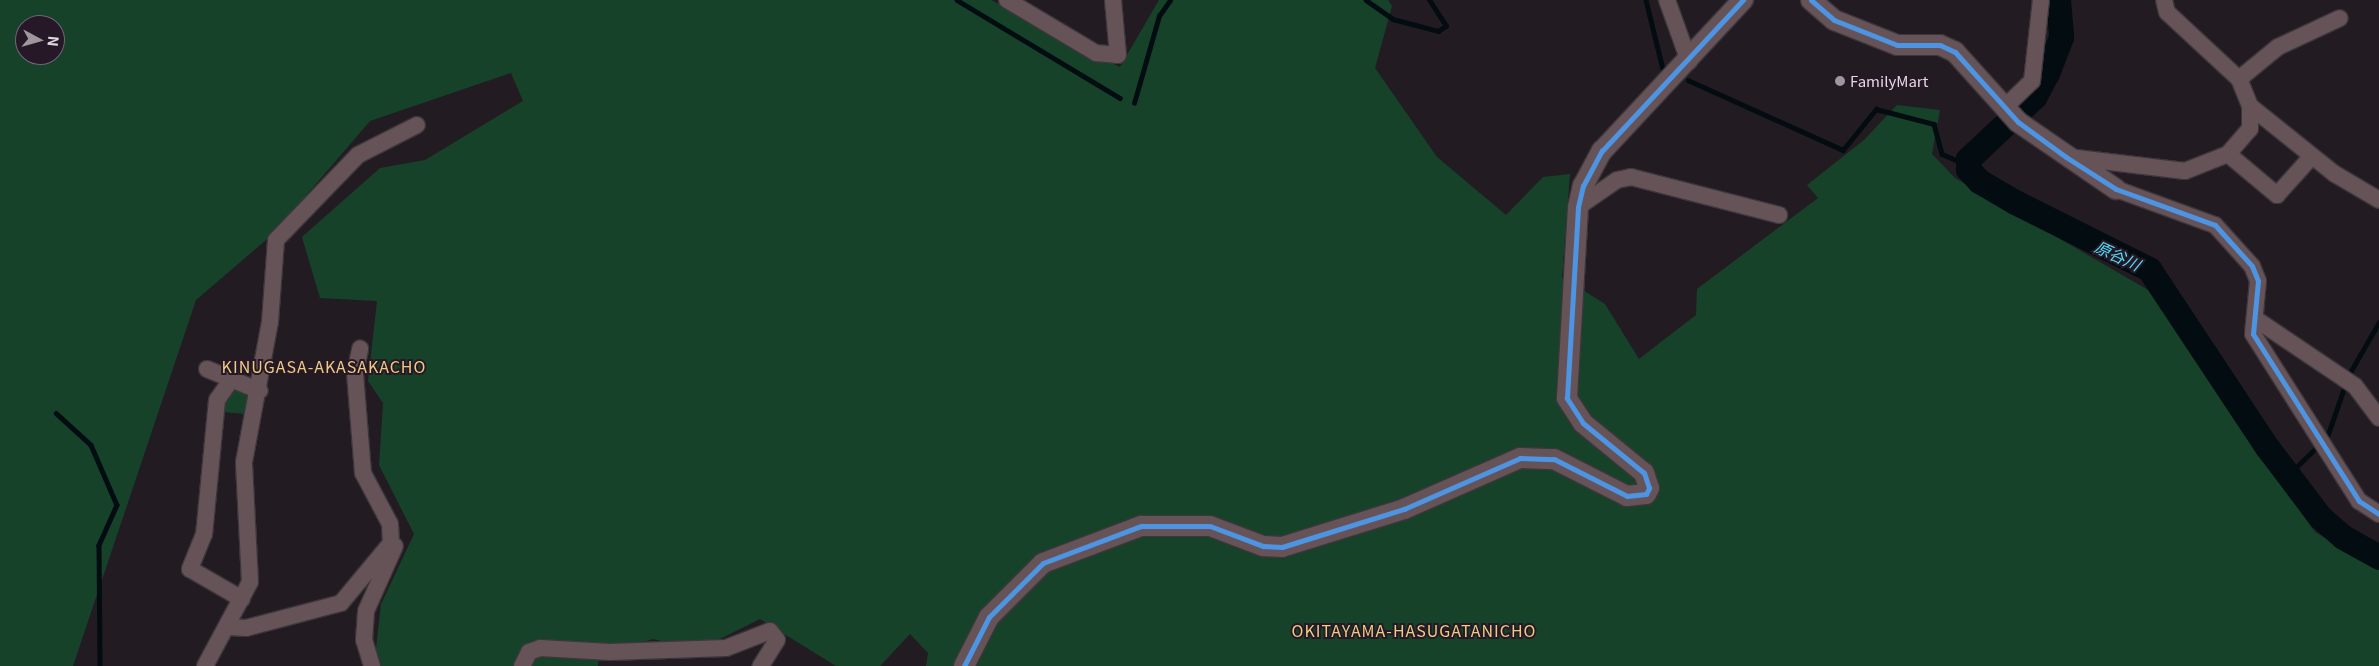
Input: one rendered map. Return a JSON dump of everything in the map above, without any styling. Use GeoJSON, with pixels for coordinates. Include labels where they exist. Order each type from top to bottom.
{"type":"FeatureCollection","features":[{"type":"Feature","properties":{"kind":"street"},"geometry":{"type":"LineString","coordinates":[[1007,0],[1096,53],[1118,55],[1113,0]]}},
{"type":"Feature","properties":{"kind":"street"},"geometry":{"type":"LineString","coordinates":[[1667,0],[1689,61]]}},
{"type":"Feature","properties":{"kind":"street"},"geometry":{"type":"LineString","coordinates":[[964,666],[977,636],[1002,599],[1043,563],[1141,526],[1210,526],[1263,546],[1282,547],[1404,509],[1520,458],[1554,459],[1628,496],[1646,494],[1649,482],[1644,473],[1583,422],[1567,398],[1578,207],[1583,186],[1602,151],[1689,61],[1743,0]]}},
{"type":"Feature","properties":{"kind":"street"},"geometry":{"type":"LineString","coordinates":[[1811,0],[1834,20],[1897,46],[1940,45],[1956,52],[2010,113],[2066,157],[2116,189],[2215,225],[2252,266],[2258,281],[2257,320],[2253,334],[2287,392],[2359,501],[2379,514]]}},
{"type":"Feature","properties":{"kind":"street"},"geometry":{"type":"LineString","coordinates":[[2010,113],[2032,81],[2041,0]]}},
{"type":"Feature","properties":{"kind":"street"},"geometry":{"type":"LineString","coordinates":[[2066,157],[2184,171],[2228,154],[2250,128],[2250,106],[2239,79],[2167,12],[2164,0]]}},
{"type":"Feature","properties":{"kind":"street"},"geometry":{"type":"LineString","coordinates":[[2239,79],[2278,47],[2340,18]]}},
{"type":"Feature","properties":{"kind":"street"},"geometry":{"type":"LineString","coordinates":[[2250,106],[2312,156],[2379,200]]}},
{"type":"Feature","properties":{"kind":"street"},"geometry":{"type":"LineString","coordinates":[[205,666],[250,582],[251,559],[244,462],[260,391],[276,240],[358,155],[417,124]]}},
{"type":"Feature","properties":{"kind":"street"},"geometry":{"type":"LineString","coordinates":[[2228,154],[2277,195],[2312,156]]}},
{"type":"Feature","properties":{"kind":"street"},"geometry":{"type":"LineString","coordinates":[[1578,207],[1617,180],[1631,177],[1779,215]]}},
{"type":"Feature","properties":{"kind":"street"},"geometry":{"type":"LineString","coordinates":[[2257,320],[2355,386],[2379,418]]}},
{"type":"Feature","properties":{"kind":"street"},"geometry":{"type":"LineString","coordinates":[[360,349],[355,373],[363,473],[390,524],[391,543],[395,551],[366,611],[363,628],[372,666]]}},
{"type":"Feature","properties":{"kind":"street"},"geometry":{"type":"LineString","coordinates":[[207,369],[260,391]]}},
{"type":"Feature","properties":{"kind":"street"},"geometry":{"type":"LineString","coordinates":[[231,380],[217,400],[204,534],[190,569],[242,599]]}},
{"type":"Feature","properties":{"kind":"street"},"geometry":{"type":"LineString","coordinates":[[228,626],[246,628],[341,603],[391,543]]}},
{"type":"Feature","properties":{"kind":"street"},"geometry":{"type":"LineString","coordinates":[[522,666],[529,652],[540,648],[610,652],[726,648],[770,631],[777,640],[761,666]]}},
{"type":"Feature","properties":{"kind":"green space"},"geometry":{"type":"Polygon","coordinates":[[[0,0],[991,0],[1120,67],[1159,0],[1388,0],[1392,6],[1375,68],[1437,157],[1506,215],[1543,177],[1570,174],[1562,277],[1605,304],[1639,359],[1696,315],[1697,289],[1818,198],[1807,185],[1864,140],[1897,105],[1940,110],[1932,154],[1955,178],[2155,294],[2227,409],[2315,532],[2379,570],[2379,666],[926,666],[928,653],[910,634],[880,666],[836,666],[760,619],[710,644],[681,646],[653,639],[624,648],[600,648],[598,666],[374,666],[381,604],[414,534],[379,465],[383,403],[368,381],[377,301],[320,298],[302,237],[380,168],[425,160],[523,101],[511,73],[370,121],[273,234],[196,300],[73,666],[0,666],[0,0]]]}},
{"type":"Feature","properties":{"kind":"green space"},"geometry":{"type":"Polygon","coordinates":[[[236,389],[253,398],[246,414],[222,412],[228,392],[236,389]]]}},
{"type":"Feature","properties":{"kind":"waterway"},"geometry":{"type":"LineString","coordinates":[[957,0],[1120,98]]}},
{"type":"Feature","properties":{"kind":"waterway"},"geometry":{"type":"LineString","coordinates":[[1134,103],[1159,16],[1170,0]]}},
{"type":"Feature","properties":{"kind":"waterway"},"geometry":{"type":"LineString","coordinates":[[1366,0],[1393,19],[1438,31],[1446,26],[1429,0]]}},
{"type":"Feature","properties":{"kind":"waterway"},"geometry":{"type":"LineString","coordinates":[[1646,0],[1663,69]]}},
{"type":"Feature","properties":{"kind":"waterway","name":"原谷川"},"geometry":{"type":"LineString","coordinates":[[2058,0],[2061,37],[2047,73],[2034,97],[1968,159],[1968,169],[1979,181],[2015,202],[2149,269],[2267,447],[2320,517],[2343,537],[2379,557]]}},
{"type":"Feature","properties":{"kind":"waterway"},"geometry":{"type":"LineString","coordinates":[[1688,80],[1843,150],[1876,109],[1934,124],[1942,154],[1966,164]]}},
{"type":"Feature","properties":{"kind":"waterway"},"geometry":{"type":"LineString","coordinates":[[2348,376],[2379,322]]}},
{"type":"Feature","properties":{"kind":"waterway"},"geometry":{"type":"LineString","coordinates":[[2327,437],[2344,388]]}},
{"type":"Feature","properties":{"kind":"waterway"},"geometry":{"type":"LineString","coordinates":[[56,413],[91,445],[117,505],[99,545],[100,666]]}},
{"type":"Feature","properties":{"kind":"waterway"},"geometry":{"type":"LineString","coordinates":[[2288,475],[2314,450]]}},
{"type":"Feature","properties":{"kind":"cycle path"},"geometry":{"type":"LineString","coordinates":[[964,666],[989,617],[1043,563],[1141,526],[1210,526],[1263,546],[1282,547],[1404,509],[1520,458],[1554,459],[1627,496],[1646,494],[1649,488],[1644,473],[1583,423],[1567,398],[1578,207],[1583,186],[1602,151],[1743,0]]}},
{"type":"Feature","properties":{"kind":"cycle path"},"geometry":{"type":"LineString","coordinates":[[1811,0],[1834,20],[1897,45],[1940,45],[1955,52],[2018,122],[2066,157],[2116,189],[2215,225],[2252,266],[2258,281],[2253,334],[2359,501],[2379,514]]}},
{"type":"Feature","properties":{"kind":"place","name":"FamilyMart"},"geometry":{"type":"Point","coordinates":[1840,81]}},
{"type":"Feature","properties":{"kind":"district","name":"KINUGASA-AKASAKACHO"},"geometry":{"type":"Point","coordinates":[324,366]}},
{"type":"Feature","properties":{"kind":"district","name":"OKITAYAMA-HASUGATANICHO"},"geometry":{"type":"Point","coordinates":[1414,630]}}]}
